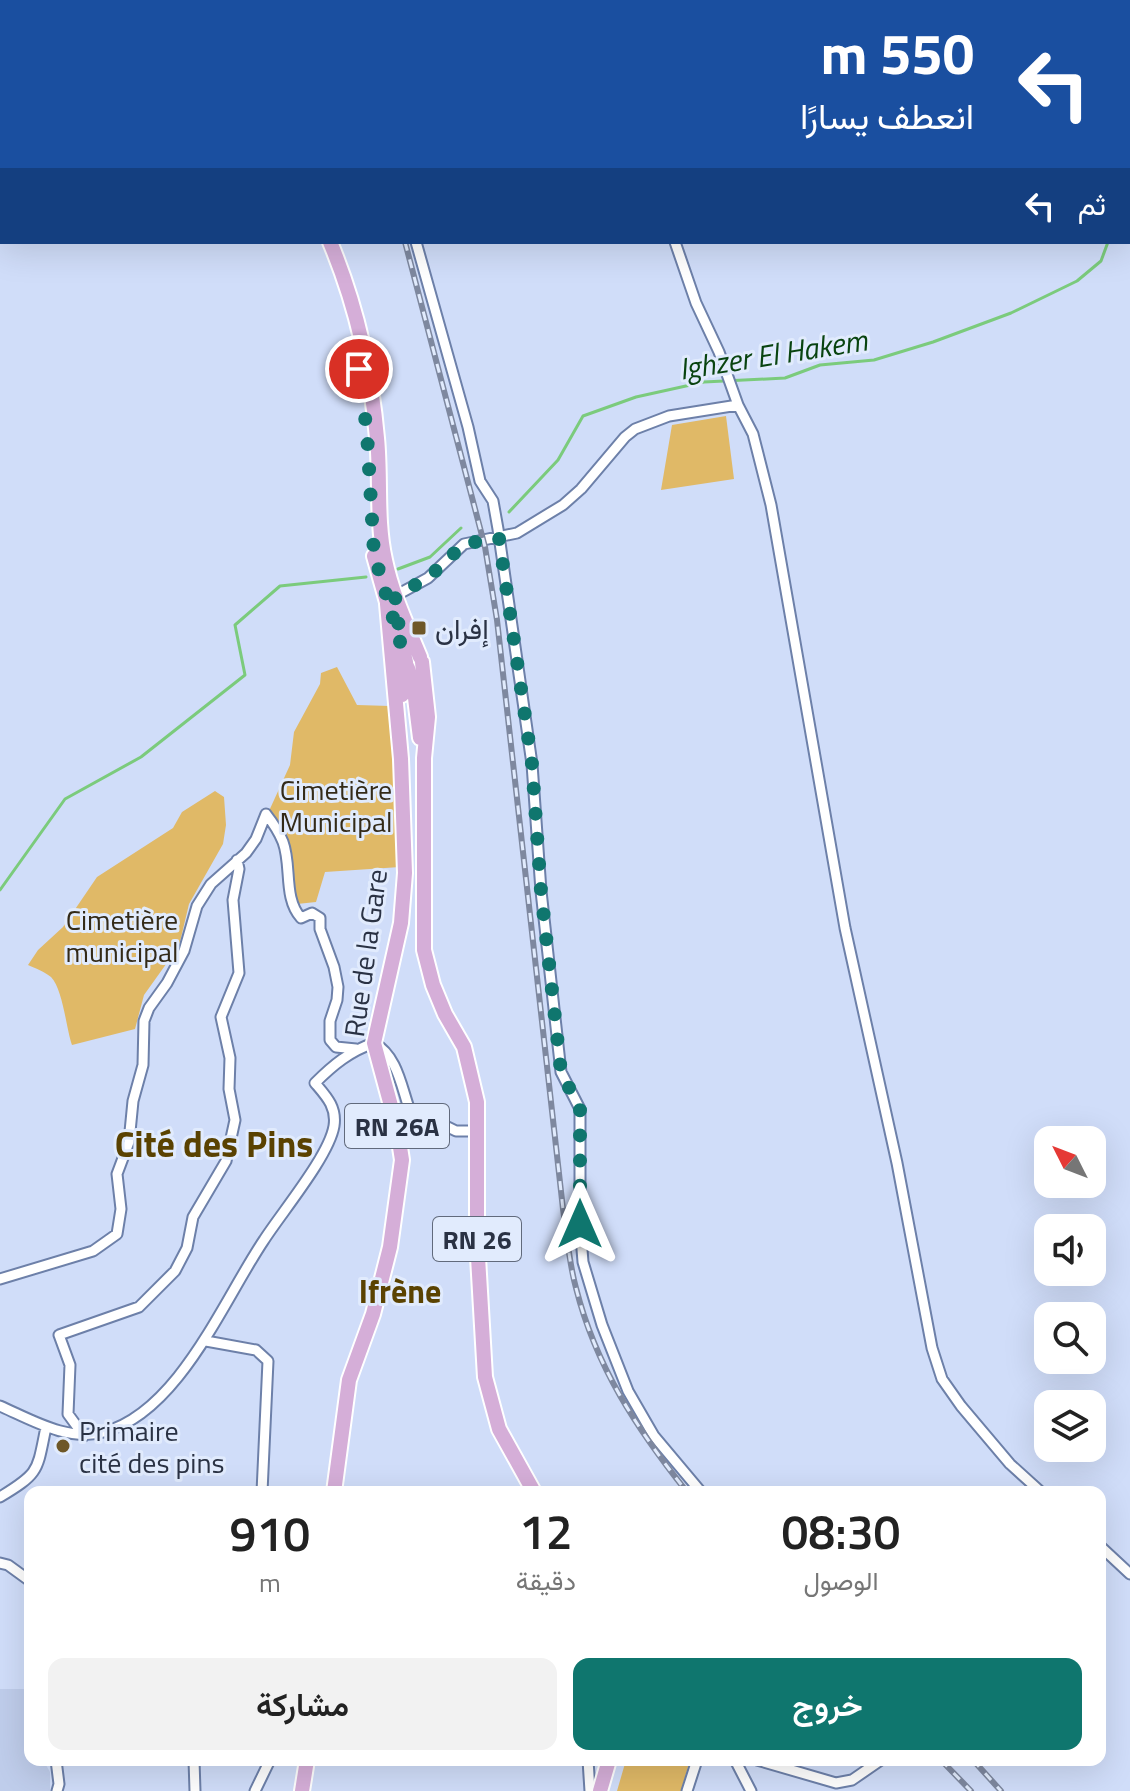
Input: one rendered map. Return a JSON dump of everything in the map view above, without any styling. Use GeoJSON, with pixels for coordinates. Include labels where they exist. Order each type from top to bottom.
{"type":"FeatureCollection","features":[{"type":"Feature","properties":{"kind":"main road"},"geometry":{"type":"LineString","coordinates":[[321,244],[334,277],[359,369],[367,433],[373,543],[414,662],[402,688],[404,735],[401,759]]}},
{"type":"Feature","properties":{"kind":"main road"},"geometry":{"type":"LineString","coordinates":[[331,244],[349,292],[369,375],[377,440],[381,562]]}},
{"type":"Feature","properties":{"kind":"main road"},"geometry":{"type":"LineString","coordinates":[[390,594],[397,648],[414,662]]}},
{"type":"Feature","properties":{"kind":"main road","name":"Rue de la Gare"},"geometry":{"type":"LineString","coordinates":[[335,1486],[349,1380],[373,1314],[390,1247],[402,1160],[397,1128],[374,1043],[401,923],[405,873],[395,680],[397,648]]}},
{"type":"Feature","properties":{"kind":"main road"},"geometry":{"type":"LineString","coordinates":[[395,680],[399,669],[414,662]]}},
{"type":"Feature","properties":{"kind":"main road","name":"RN 26"},"geometry":{"type":"LineString","coordinates":[[414,662],[414,690],[424,758],[424,950],[433,985],[464,1047],[473,1074],[477,1102],[477,1253],[485,1377],[499,1429],[531,1486]]}},
{"type":"Feature","properties":{"kind":"main road"},"geometry":{"type":"LineString","coordinates":[[302,1791],[304,1766]]}},
{"type":"Feature","properties":{"kind":"main road"},"geometry":{"type":"LineString","coordinates":[[600,1791],[607,1766]]}},
{"type":"Feature","properties":{"kind":"street"},"geometry":{"type":"LineString","coordinates":[[417,244],[480,481],[493,501],[532,764],[541,891],[561,1072],[580,1109],[583,1262],[602,1325],[628,1391],[654,1436],[696,1486]]}},
{"type":"Feature","properties":{"kind":"street"},"geometry":{"type":"LineString","coordinates":[[676,244],[696,303],[753,434],[771,505],[845,928],[897,1163],[932,1348],[942,1379],[961,1406],[1010,1464],[1034,1486]]}},
{"type":"Feature","properties":{"kind":"street"},"geometry":{"type":"LineString","coordinates":[[390,594],[428,578],[464,544],[517,533],[535,524],[581,489],[635,429],[669,416],[738,405]]}},
{"type":"Feature","properties":{"kind":"street"},"geometry":{"type":"LineString","coordinates":[[0,1279],[93,1251],[117,1234],[121,1209],[117,1174],[129,1142],[133,1101],[143,1065],[144,1021],[184,951],[197,906],[211,884],[246,853],[256,839],[266,814],[284,843],[295,912],[301,918],[312,913],[320,918],[320,929],[334,967],[338,987],[330,1021],[330,1040],[336,1047],[356,1049]]}},
{"type":"Feature","properties":{"kind":"street"},"geometry":{"type":"LineString","coordinates":[[84,1436],[68,1414],[70,1365],[59,1335],[139,1307],[175,1271],[187,1248],[193,1217],[226,1161],[233,1137],[235,1120],[229,1089],[230,1058],[221,1017],[239,973],[239,951],[234,942],[233,900],[239,869],[237,860]]}},
{"type":"Feature","properties":{"kind":"street"},"geometry":{"type":"LineString","coordinates":[[0,1406],[46,1427],[84,1436],[105,1432],[142,1414],[206,1341],[263,1240],[294,1198],[331,1137],[334,1123],[331,1102],[315,1083],[356,1049],[374,1043],[385,1049],[392,1058],[409,1108],[456,1131],[476,1131]]}},
{"type":"Feature","properties":{"kind":"street"},"geometry":{"type":"LineString","coordinates":[[206,1341],[256,1350],[268,1361],[262,1486]]}},
{"type":"Feature","properties":{"kind":"street"},"geometry":{"type":"LineString","coordinates":[[0,1497],[29,1480],[37,1469],[46,1427]]}},
{"type":"Feature","properties":{"kind":"street"},"geometry":{"type":"LineString","coordinates":[[1106,1552],[1130,1574]]}},
{"type":"Feature","properties":{"kind":"street"},"geometry":{"type":"LineString","coordinates":[[0,1563],[24,1577]]}},
{"type":"Feature","properties":{"kind":"street"},"geometry":{"type":"LineString","coordinates":[[57,1766],[57,1791]]}},
{"type":"Feature","properties":{"kind":"street"},"geometry":{"type":"LineString","coordinates":[[194,1766],[195,1791]]}},
{"type":"Feature","properties":{"kind":"street"},"geometry":{"type":"LineString","coordinates":[[255,1791],[267,1766]]}},
{"type":"Feature","properties":{"kind":"street"},"geometry":{"type":"LineString","coordinates":[[588,1766],[590,1791]]}},
{"type":"Feature","properties":{"kind":"street"},"geometry":{"type":"LineString","coordinates":[[687,1791],[695,1766]]}},
{"type":"Feature","properties":{"kind":"street"},"geometry":{"type":"LineString","coordinates":[[738,1766],[751,1791]]}},
{"type":"Feature","properties":{"kind":"street"},"geometry":{"type":"LineString","coordinates":[[778,1766],[836,1783],[852,1780],[872,1766]]}},
{"type":"Feature","properties":{"kind":"shaded area"},"geometry":{"type":"Polygon","coordinates":[[[0,1689],[24,1689],[24,1766],[46,1766],[50,1772],[50,1791],[0,1791],[0,1689]]]}},
{"type":"Feature","properties":{"kind":"green space"},"geometry":{"type":"Polygon","coordinates":[[[726,416],[734,479],[661,490],[672,425],[726,416]]]}},
{"type":"Feature","properties":{"kind":"green space","name":"Cimetière Municipal"},"geometry":{"type":"Polygon","coordinates":[[[337,667],[357,705],[390,706],[400,867],[325,872],[316,902],[297,904],[291,870],[269,811],[290,765],[294,732],[320,684],[321,673],[337,667]]]}},
{"type":"Feature","properties":{"kind":"green space","name":"Cimetière municipal"},"geometry":{"type":"Polygon","coordinates":[[[215,791],[224,797],[226,825],[223,844],[189,904],[179,946],[144,995],[135,1029],[72,1045],[55,983],[49,975],[28,965],[38,950],[63,927],[97,877],[173,828],[182,812],[215,791]]]}},
{"type":"Feature","properties":{"kind":"green space"},"geometry":{"type":"Polygon","coordinates":[[[624,1766],[688,1766],[681,1791],[617,1791],[624,1766]]]}},
{"type":"Feature","properties":{"kind":"waterway","name":"Ighzer El Hakem"},"geometry":{"type":"LineString","coordinates":[[509,512],[558,460],[583,416],[636,397],[704,382],[785,378],[820,365],[874,360],[933,342],[1011,313],[1077,281],[1101,261],[1107,244]]}},
{"type":"Feature","properties":{"kind":"waterway","name":"Ighzer El Hakem"},"geometry":{"type":"LineString","coordinates":[[398,569],[430,557],[461,528]]}},
{"type":"Feature","properties":{"kind":"waterway","name":"Ighzer El Hakem"},"geometry":{"type":"LineString","coordinates":[[0,890],[65,799],[141,757],[245,675],[235,625],[280,586],[366,577]]}},
{"type":"Feature","properties":{"kind":"railway"},"geometry":{"type":"LineString","coordinates":[[406,244],[485,547],[497,620],[563,1209],[574,1278],[584,1317],[620,1396],[651,1445],[682,1486]]}},
{"type":"Feature","properties":{"kind":"railway"},"geometry":{"type":"LineString","coordinates":[[947,1766],[971,1791]]}},
{"type":"Feature","properties":{"kind":"railway"},"geometry":{"type":"LineString","coordinates":[[978,1766],[1001,1791]]}},
{"type":"Feature","properties":{"kind":"place","name":"إفران"},"geometry":{"type":"Point","coordinates":[419,628]}},
{"type":"Feature","properties":{"kind":"place","name":"Primaire cité des pins"},"geometry":{"type":"Point","coordinates":[63,1446]}},
{"type":"Feature","properties":{"kind":"district","name":"Cité des Pins"},"geometry":{"type":"Point","coordinates":[214,1143]}},
{"type":"Feature","properties":{"kind":"district","name":"Ifrène"},"geometry":{"type":"Point","coordinates":[400,1291]}},
{"type":"Feature","properties":{"kind":"route"},"geometry":{"type":"LineString","coordinates":[[359,369],[367,433],[374,554],[401,645],[395,596],[428,578],[464,544],[499,538],[532,764],[541,891],[561,1072],[580,1109],[580,1224]]}}]}
